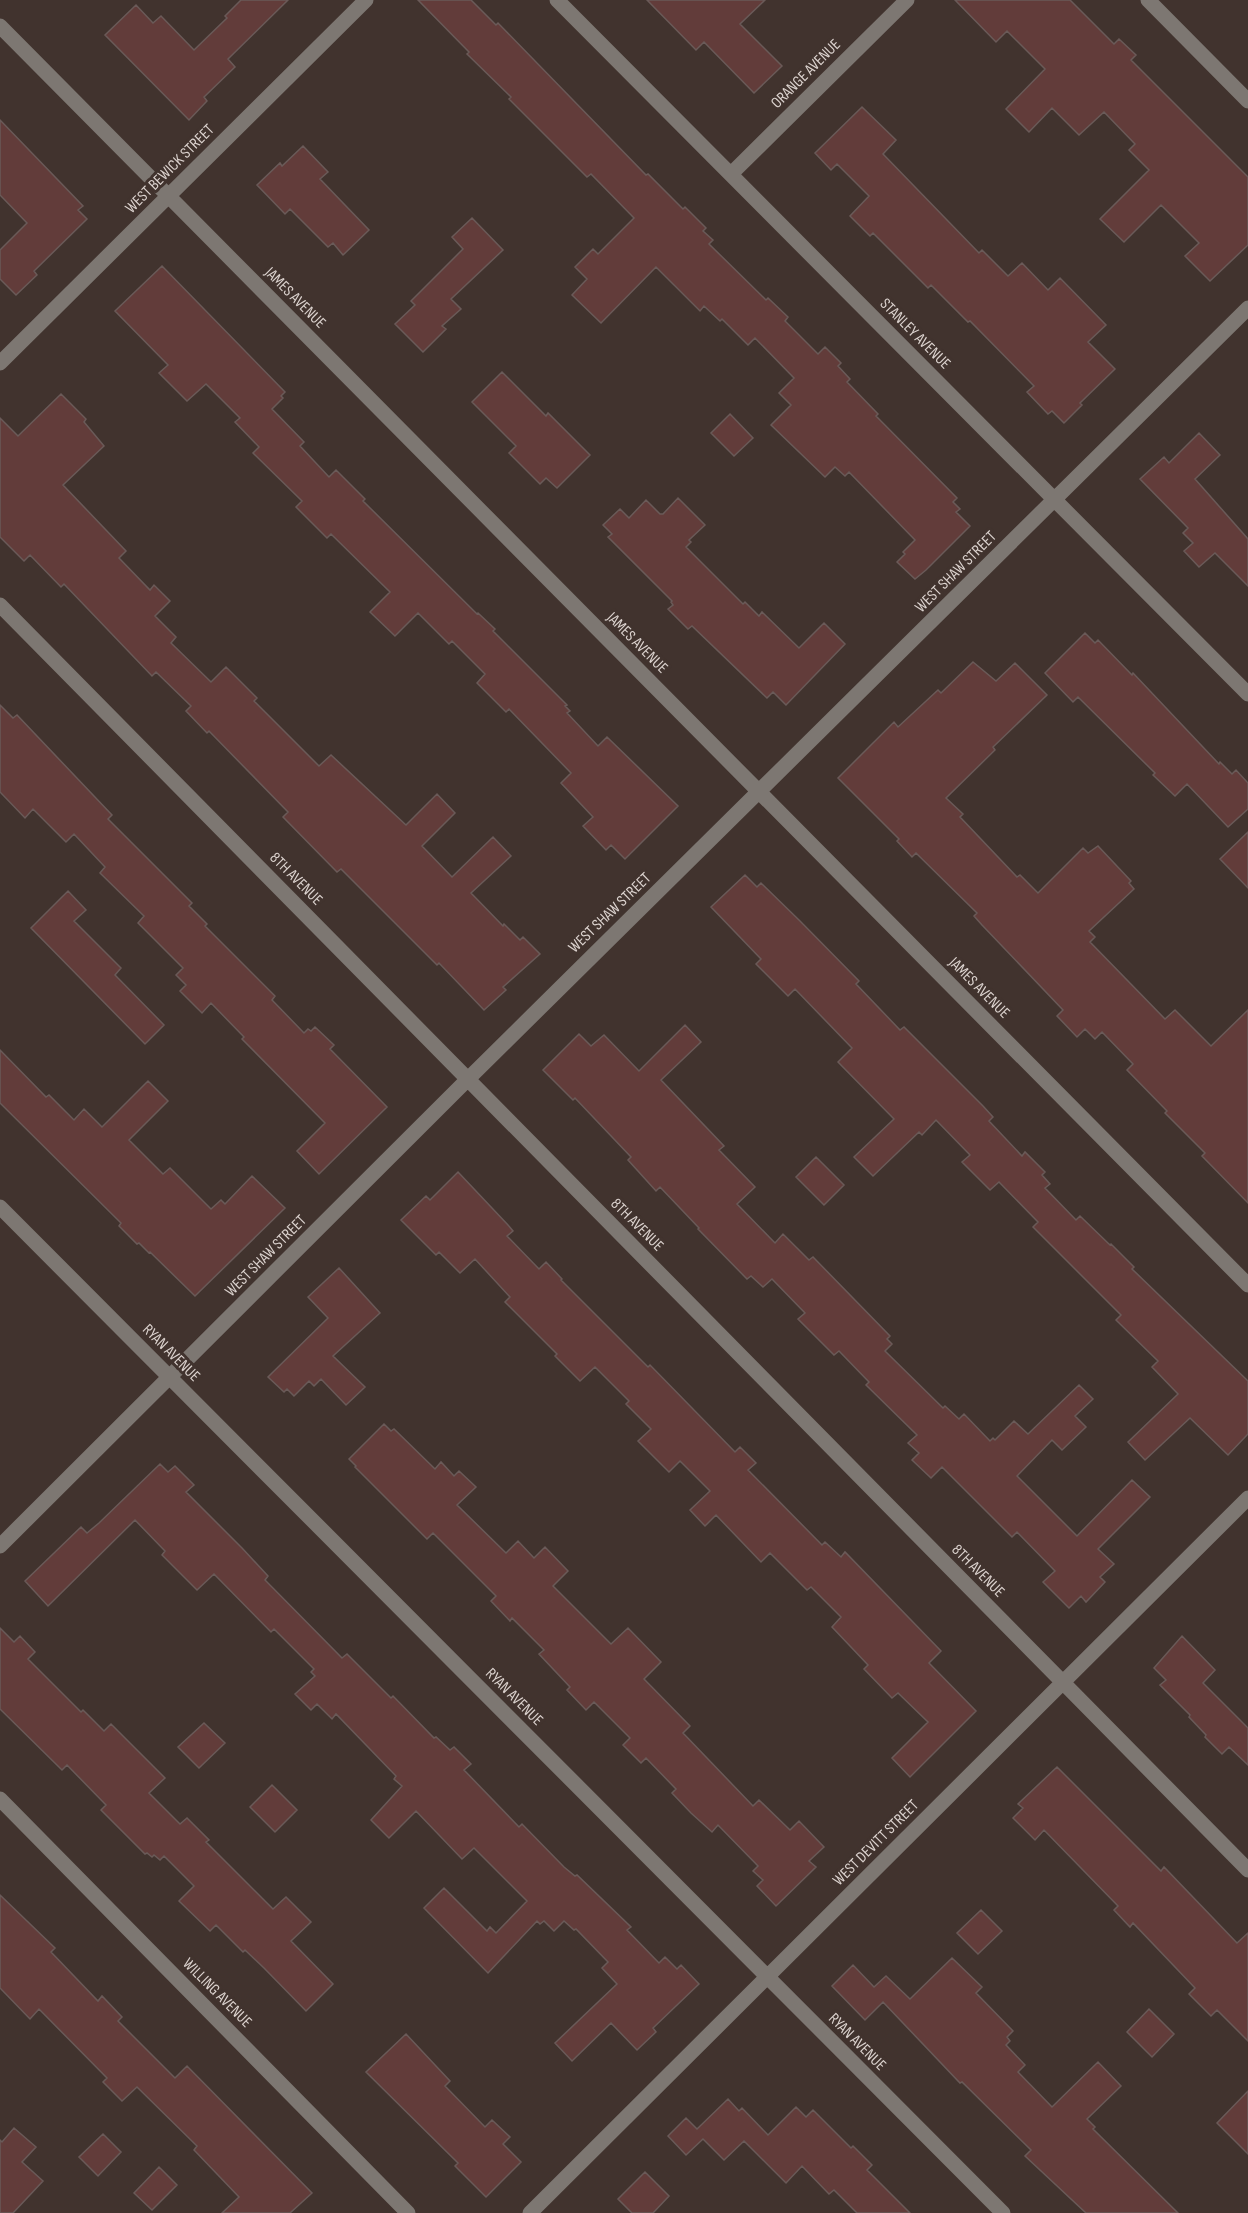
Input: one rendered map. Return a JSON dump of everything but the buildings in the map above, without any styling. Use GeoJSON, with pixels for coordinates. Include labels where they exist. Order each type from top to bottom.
{"type":"FeatureCollection","features":[{"type":"Feature","properties":{"kind":"street","name":"WEST BEWICK STREET"},"geometry":{"type":"LineString","coordinates":[[0,363],[366,0]]}},
{"type":"Feature","properties":{"kind":"street","name":"STANLEY AVENUE"},"geometry":{"type":"LineString","coordinates":[[557,0],[1248,694]]}},
{"type":"Feature","properties":{"kind":"street","name":"ORANGE AVENUE"},"geometry":{"type":"LineString","coordinates":[[731,174],[907,0]]}},
{"type":"Feature","properties":{"kind":"street"},"geometry":{"type":"LineString","coordinates":[[1148,0],[1248,101]]}},
{"type":"Feature","properties":{"kind":"street","name":"JAMES AVENUE"},"geometry":{"type":"LineString","coordinates":[[0,26],[1248,1285]]}},
{"type":"Feature","properties":{"kind":"street","name":"WEST SHAW STREET"},"geometry":{"type":"LineString","coordinates":[[0,1546],[468,1079],[1248,308]]}},
{"type":"Feature","properties":{"kind":"street","name":"8TH AVENUE"},"geometry":{"type":"LineString","coordinates":[[0,604],[1248,1870]]}},
{"type":"Feature","properties":{"kind":"street","name":"RYAN AVENUE"},"geometry":{"type":"LineString","coordinates":[[0,1207],[1003,2213]]}},
{"type":"Feature","properties":{"kind":"street","name":"WEST DEVITT STREET"},"geometry":{"type":"LineString","coordinates":[[530,2213],[1248,1498]]}},
{"type":"Feature","properties":{"kind":"street","name":"WILLING AVENUE"},"geometry":{"type":"LineString","coordinates":[[0,1799],[408,2213]]}}]}
